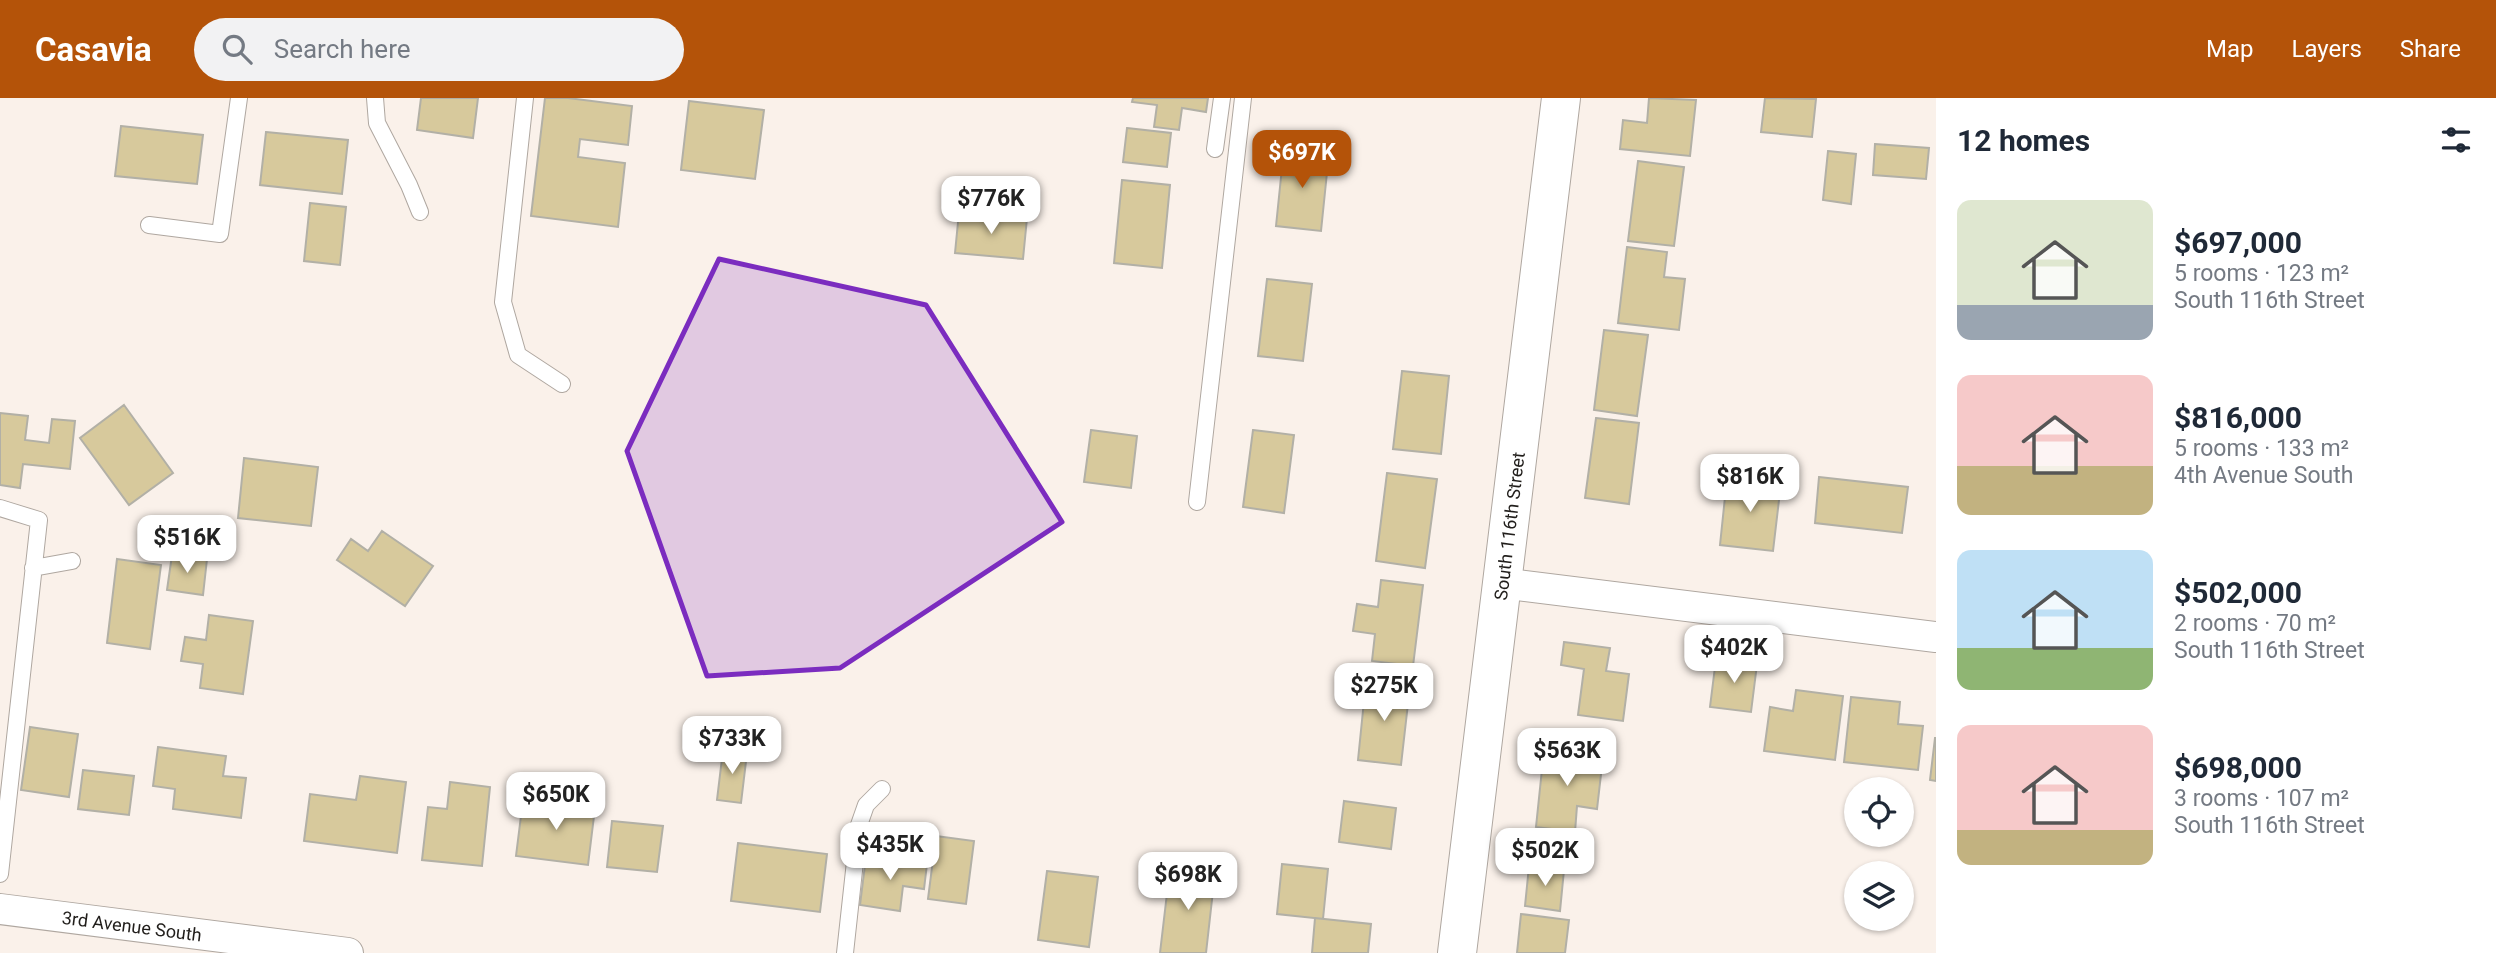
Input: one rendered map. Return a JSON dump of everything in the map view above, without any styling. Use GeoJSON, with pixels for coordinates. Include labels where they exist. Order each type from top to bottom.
{"type":"FeatureCollection","features":[{"type":"Feature","properties":{"kind":"street","name":"South 116th Street"},"geometry":{"type":"LineString","coordinates":[[1457,953],[1561,98]]}},
{"type":"Feature","properties":{"kind":"street"},"geometry":{"type":"LineString","coordinates":[[1501,583],[1936,637]]}},
{"type":"Feature","properties":{"kind":"street","name":"3rd Avenue South"},"geometry":{"type":"LineString","coordinates":[[0,909],[348,953]]}},
{"type":"Feature","properties":{"kind":"lane"},"geometry":{"type":"LineString","coordinates":[[149,225],[220,234],[239,98]]}},
{"type":"Feature","properties":{"kind":"lane"},"geometry":{"type":"LineString","coordinates":[[375,98],[377,123],[410,186],[420,212]]}},
{"type":"Feature","properties":{"kind":"lane"},"geometry":{"type":"LineString","coordinates":[[524,98],[503,302],[518,355],[562,384]]}},
{"type":"Feature","properties":{"kind":"lane"},"geometry":{"type":"LineString","coordinates":[[1216,149],[1222,98]]}},
{"type":"Feature","properties":{"kind":"lane"},"geometry":{"type":"LineString","coordinates":[[1197,502],[1243,98]]}},
{"type":"Feature","properties":{"kind":"lane"},"geometry":{"type":"LineString","coordinates":[[0,508],[39,520],[0,874]]}},
{"type":"Feature","properties":{"kind":"lane"},"geometry":{"type":"LineString","coordinates":[[33,568],[72,561]]}},
{"type":"Feature","properties":{"kind":"lane"},"geometry":{"type":"LineString","coordinates":[[845,953],[859,825],[866,805],[882,789]]}},
{"type":"Feature","properties":{"kind":"highlighted area"},"geometry":{"type":"Polygon","coordinates":[[[719,259],[926,305],[1062,522],[840,668],[707,676],[627,451],[719,259]]]}},
{"type":"Feature","properties":{"kind":"building"},"geometry":{"type":"Polygon","coordinates":[[[421,98],[478,98],[473,138],[417,130],[421,98]]]}},
{"type":"Feature","properties":{"kind":"building"},"geometry":{"type":"Polygon","coordinates":[[[545,98],[568,98],[632,106],[628,145],[580,139],[578,157],[625,163],[618,227],[531,216],[545,98]]]}},
{"type":"Feature","properties":{"kind":"building"},"geometry":{"type":"Polygon","coordinates":[[[1133,98],[1208,98],[1206,112],[1182,108],[1179,130],[1154,127],[1157,105],[1132,102],[1133,98]]]}},
{"type":"Feature","properties":{"kind":"building"},"geometry":{"type":"Polygon","coordinates":[[[1649,98],[1696,100],[1690,156],[1620,149],[1623,120],[1647,123],[1649,98]]]}},
{"type":"Feature","properties":{"kind":"building"},"geometry":{"type":"Polygon","coordinates":[[[1765,98],[1816,99],[1812,137],[1761,132],[1765,98]]]}},
{"type":"Feature","properties":{"kind":"building"},"geometry":{"type":"Polygon","coordinates":[[[689,101],[764,110],[755,179],[681,170],[689,101]]]}},
{"type":"Feature","properties":{"kind":"building"},"geometry":{"type":"Polygon","coordinates":[[[121,126],[203,135],[197,184],[115,176],[121,126]]]}},
{"type":"Feature","properties":{"kind":"building"},"geometry":{"type":"Polygon","coordinates":[[[1127,128],[1171,133],[1167,167],[1123,162],[1127,128]]]}},
{"type":"Feature","properties":{"kind":"building"},"geometry":{"type":"Polygon","coordinates":[[[266,132],[348,140],[342,194],[260,185],[266,132]]]}},
{"type":"Feature","properties":{"kind":"building"},"geometry":{"type":"Polygon","coordinates":[[[1875,144],[1929,148],[1926,179],[1873,175],[1875,144]]]}},
{"type":"Feature","properties":{"kind":"building"},"geometry":{"type":"Polygon","coordinates":[[[1284,148],[1329,153],[1321,231],[1276,226],[1284,148]]]}},
{"type":"Feature","properties":{"kind":"building"},"geometry":{"type":"Polygon","coordinates":[[[1828,151],[1856,154],[1851,204],[1823,200],[1828,151]]]}},
{"type":"Feature","properties":{"kind":"building"},"geometry":{"type":"Polygon","coordinates":[[[1638,161],[1684,167],[1674,246],[1628,241],[1638,161]]]}},
{"type":"Feature","properties":{"kind":"building"},"geometry":{"type":"Polygon","coordinates":[[[1122,180],[1170,185],[1162,268],[1114,263],[1122,180]]]}},
{"type":"Feature","properties":{"kind":"building"},"geometry":{"type":"Polygon","coordinates":[[[310,203],[346,207],[340,265],[304,261],[310,203]]]}},
{"type":"Feature","properties":{"kind":"building"},"geometry":{"type":"Polygon","coordinates":[[[959,212],[1027,218],[1023,259],[955,253],[959,212]]]}},
{"type":"Feature","properties":{"kind":"building"},"geometry":{"type":"Polygon","coordinates":[[[1627,247],[1667,252],[1664,277],[1685,279],[1679,330],[1618,323],[1627,247]]]}},
{"type":"Feature","properties":{"kind":"building"},"geometry":{"type":"Polygon","coordinates":[[[1267,279],[1312,284],[1303,361],[1258,356],[1267,279]]]}},
{"type":"Feature","properties":{"kind":"building"},"geometry":{"type":"Polygon","coordinates":[[[1604,330],[1648,335],[1637,416],[1594,410],[1604,330]]]}},
{"type":"Feature","properties":{"kind":"building"},"geometry":{"type":"Polygon","coordinates":[[[1402,371],[1449,376],[1441,454],[1393,449],[1402,371]]]}},
{"type":"Feature","properties":{"kind":"building"},"geometry":{"type":"Polygon","coordinates":[[[124,405],[173,473],[129,505],[80,438],[124,405]]]}},
{"type":"Feature","properties":{"kind":"building"},"geometry":{"type":"Polygon","coordinates":[[[0,413],[28,416],[25,440],[49,443],[52,419],[75,421],[70,469],[23,464],[20,488],[0,485],[0,413]]]}},
{"type":"Feature","properties":{"kind":"building"},"geometry":{"type":"Polygon","coordinates":[[[1596,418],[1639,423],[1629,504],[1585,498],[1596,418]]]}},
{"type":"Feature","properties":{"kind":"building"},"geometry":{"type":"Polygon","coordinates":[[[1091,430],[1137,436],[1131,488],[1084,482],[1091,430]]]}},
{"type":"Feature","properties":{"kind":"building"},"geometry":{"type":"Polygon","coordinates":[[[1253,430],[1294,435],[1284,513],[1243,507],[1253,430]]]}},
{"type":"Feature","properties":{"kind":"building"},"geometry":{"type":"Polygon","coordinates":[[[244,458],[318,467],[311,526],[238,518],[244,458]]]}},
{"type":"Feature","properties":{"kind":"building"},"geometry":{"type":"Polygon","coordinates":[[[1387,473],[1437,479],[1425,568],[1376,561],[1387,473]]]}},
{"type":"Feature","properties":{"kind":"building"},"geometry":{"type":"Polygon","coordinates":[[[1819,477],[1908,487],[1902,533],[1815,523],[1819,477]]]}},
{"type":"Feature","properties":{"kind":"building"},"geometry":{"type":"Polygon","coordinates":[[[1727,478],[1781,483],[1773,551],[1720,545],[1727,478]]]}},
{"type":"Feature","properties":{"kind":"building"},"geometry":{"type":"Polygon","coordinates":[[[382,531],[433,566],[405,606],[337,560],[351,539],[368,551],[382,531]]]}},
{"type":"Feature","properties":{"kind":"building"},"geometry":{"type":"Polygon","coordinates":[[[172,555],[207,559],[203,595],[167,590],[172,555]]]}},
{"type":"Feature","properties":{"kind":"building"},"geometry":{"type":"Polygon","coordinates":[[[117,559],[161,565],[150,649],[107,643],[117,559]]]}},
{"type":"Feature","properties":{"kind":"building"},"geometry":{"type":"Polygon","coordinates":[[[1381,580],[1423,585],[1413,666],[1372,661],[1375,634],[1353,631],[1357,604],[1378,607],[1381,580]]]}},
{"type":"Feature","properties":{"kind":"building"},"geometry":{"type":"Polygon","coordinates":[[[209,615],[253,621],[243,694],[200,688],[203,664],[181,661],[185,637],[206,640],[209,615]]]}},
{"type":"Feature","properties":{"kind":"building"},"geometry":{"type":"Polygon","coordinates":[[[1564,642],[1610,648],[1606,671],[1629,674],[1623,721],[1578,715],[1584,669],[1561,665],[1564,642]]]}},
{"type":"Feature","properties":{"kind":"building"},"geometry":{"type":"Polygon","coordinates":[[[1716,659],[1757,664],[1751,712],[1710,707],[1716,659]]]}},
{"type":"Feature","properties":{"kind":"building"},"geometry":{"type":"Polygon","coordinates":[[[1366,681],[1410,686],[1401,765],[1358,760],[1366,681]]]}},
{"type":"Feature","properties":{"kind":"building"},"geometry":{"type":"Polygon","coordinates":[[[1796,690],[1843,696],[1835,760],[1764,751],[1770,707],[1793,711],[1796,690]]]}},
{"type":"Feature","properties":{"kind":"building"},"geometry":{"type":"Polygon","coordinates":[[[1851,697],[1900,702],[1898,724],[1923,726],[1918,770],[1844,762],[1851,697]]]}},
{"type":"Feature","properties":{"kind":"building"},"geometry":{"type":"Polygon","coordinates":[[[30,727],[78,734],[69,797],[21,790],[30,727]]]}},
{"type":"Feature","properties":{"kind":"building"},"geometry":{"type":"Polygon","coordinates":[[[1936,738],[1936,781],[1930,780],[1936,738]]]}},
{"type":"Feature","properties":{"kind":"building"},"geometry":{"type":"Polygon","coordinates":[[[158,747],[226,756],[223,776],[246,778],[241,818],[173,809],[175,789],[153,786],[158,747]]]}},
{"type":"Feature","properties":{"kind":"building"},"geometry":{"type":"Polygon","coordinates":[[[723,750],[747,753],[741,803],[717,800],[723,750]]]}},
{"type":"Feature","properties":{"kind":"building"},"geometry":{"type":"Polygon","coordinates":[[[1544,750],[1603,757],[1597,809],[1577,806],[1575,832],[1536,827],[1544,750]]]}},
{"type":"Feature","properties":{"kind":"building"},"geometry":{"type":"Polygon","coordinates":[[[83,770],[134,776],[129,815],[78,809],[83,770]]]}},
{"type":"Feature","properties":{"kind":"building"},"geometry":{"type":"Polygon","coordinates":[[[360,776],[406,782],[397,853],[304,841],[310,794],[356,800],[360,776]]]}},
{"type":"Feature","properties":{"kind":"building"},"geometry":{"type":"Polygon","coordinates":[[[450,782],[490,787],[482,866],[422,860],[428,807],[447,809],[450,782]]]}},
{"type":"Feature","properties":{"kind":"building"},"geometry":{"type":"Polygon","coordinates":[[[523,800],[595,808],[588,865],[516,856],[523,800]]]}},
{"type":"Feature","properties":{"kind":"building"},"geometry":{"type":"Polygon","coordinates":[[[1344,801],[1396,808],[1391,849],[1339,842],[1344,801]]]}},
{"type":"Feature","properties":{"kind":"building"},"geometry":{"type":"Polygon","coordinates":[[[612,821],[663,826],[657,872],[607,867],[612,821]]]}},
{"type":"Feature","properties":{"kind":"building"},"geometry":{"type":"Polygon","coordinates":[[[936,836],[974,841],[966,904],[928,899],[936,836]]]}},
{"type":"Feature","properties":{"kind":"building"},"geometry":{"type":"Polygon","coordinates":[[[738,843],[827,854],[820,912],[731,901],[738,843]]]}},
{"type":"Feature","properties":{"kind":"building"},"geometry":{"type":"Polygon","coordinates":[[[866,857],[927,864],[924,889],[903,886],[900,911],[860,905],[866,857]]]}},
{"type":"Feature","properties":{"kind":"building"},"geometry":{"type":"Polygon","coordinates":[[[1282,864],[1328,869],[1323,919],[1277,914],[1282,864]]]}},
{"type":"Feature","properties":{"kind":"building"},"geometry":{"type":"Polygon","coordinates":[[[1529,866],[1564,870],[1560,911],[1525,906],[1529,866]]]}},
{"type":"Feature","properties":{"kind":"building"},"geometry":{"type":"Polygon","coordinates":[[[1170,868],[1215,873],[1206,953],[1160,953],[1170,868]]]}},
{"type":"Feature","properties":{"kind":"building"},"geometry":{"type":"Polygon","coordinates":[[[1047,871],[1098,877],[1089,947],[1038,940],[1047,871]]]}},
{"type":"Feature","properties":{"kind":"building"},"geometry":{"type":"Polygon","coordinates":[[[1521,914],[1569,920],[1565,953],[1517,953],[1521,914]]]}},
{"type":"Feature","properties":{"kind":"building"},"geometry":{"type":"Polygon","coordinates":[[[1315,918],[1371,924],[1368,953],[1312,953],[1315,918]]]}}]}
